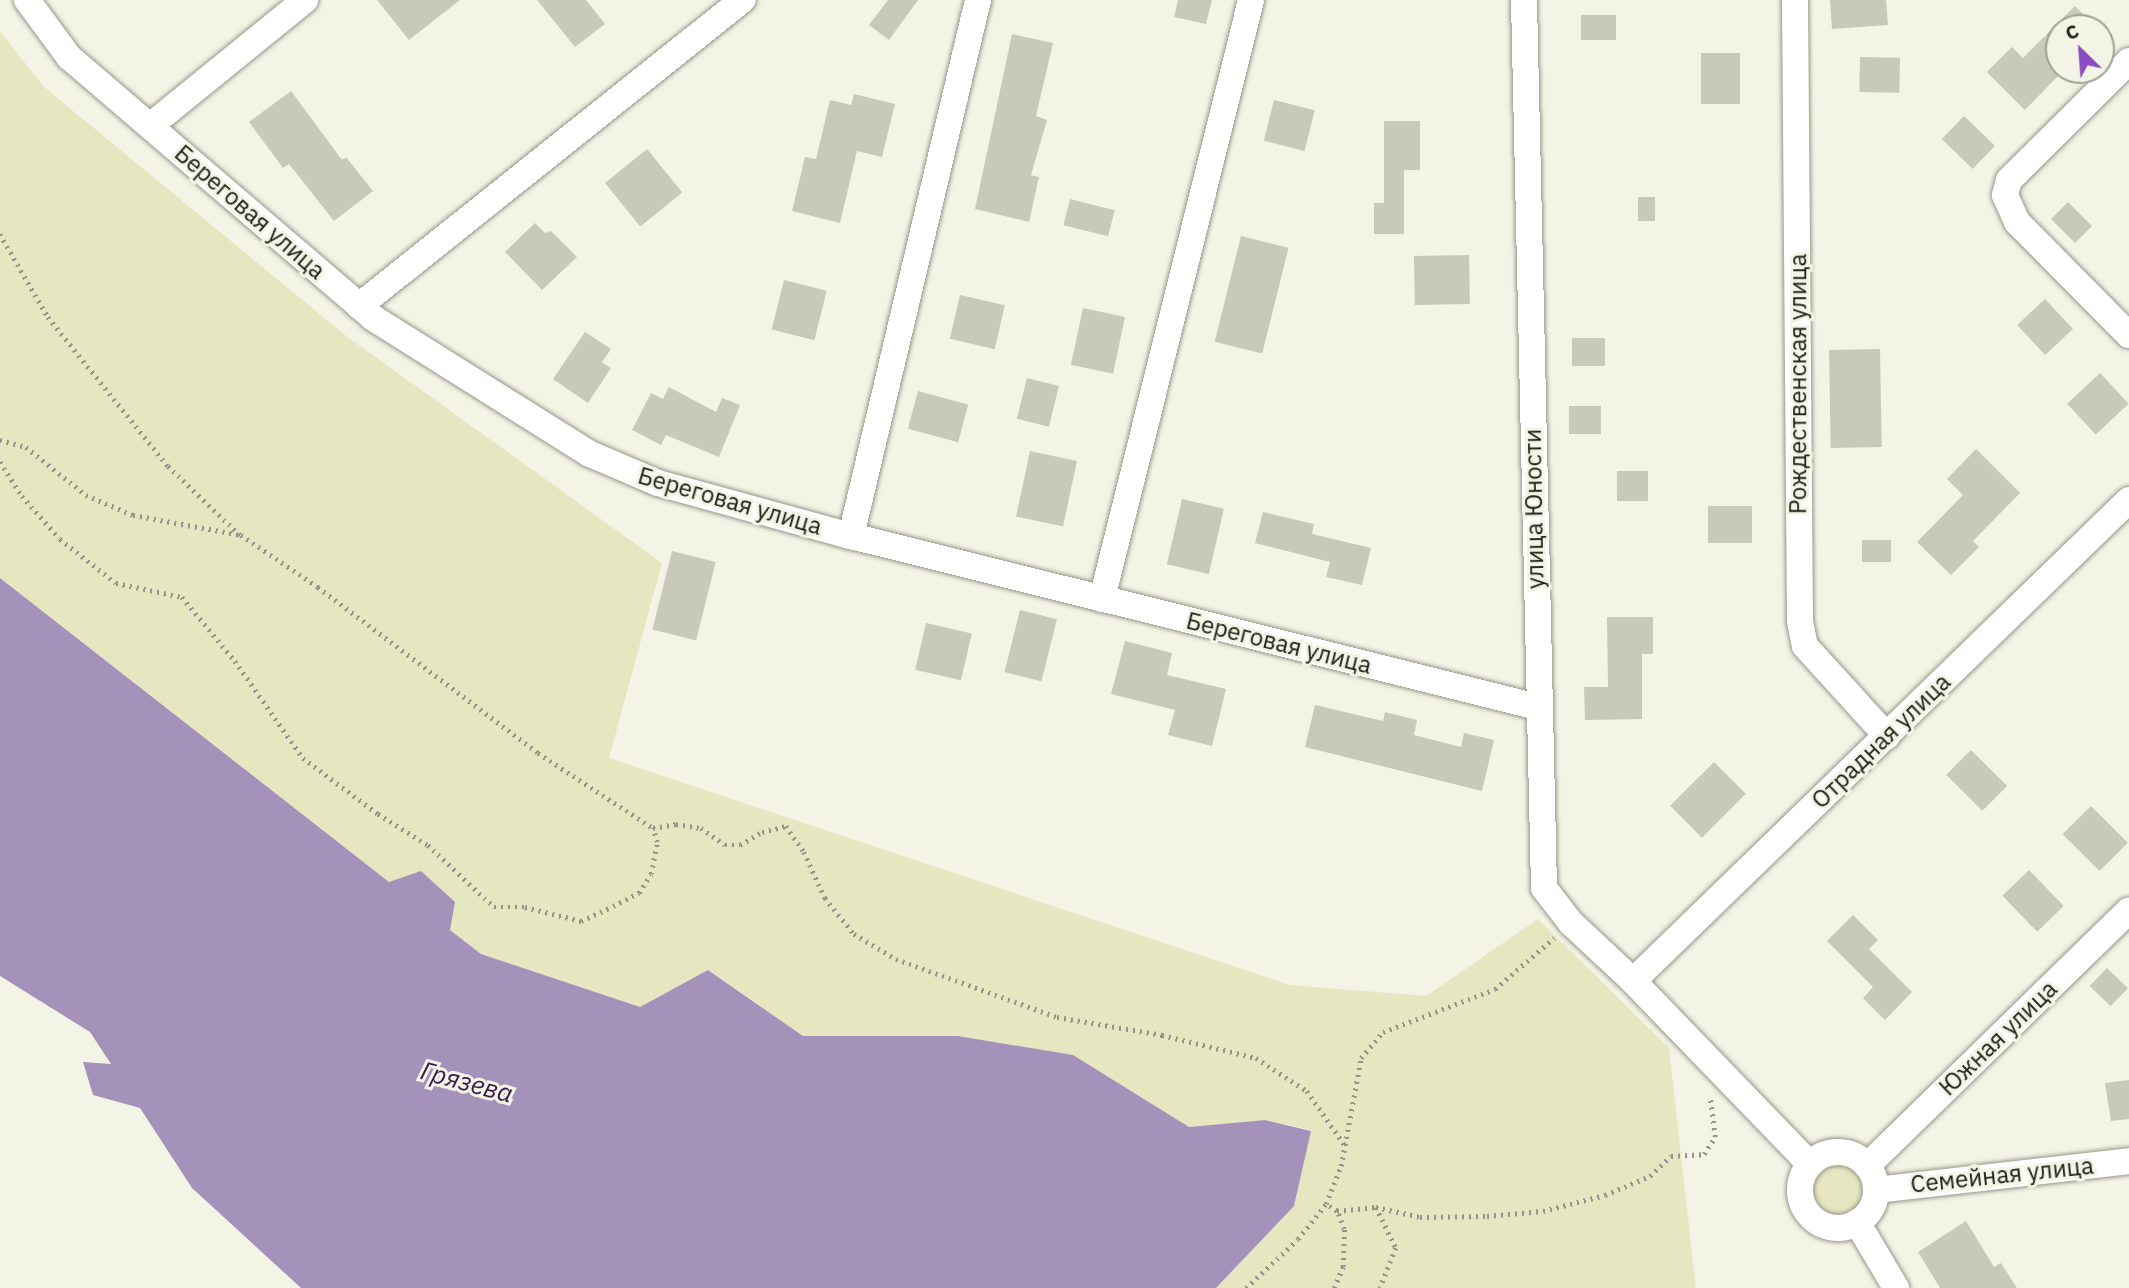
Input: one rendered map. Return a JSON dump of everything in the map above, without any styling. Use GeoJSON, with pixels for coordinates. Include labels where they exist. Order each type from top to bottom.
{"type":"FeatureCollection","features":[{"type":"Feature","properties":{"kind":"street","name":"Береговая улица"},"geometry":{"type":"LineString","coordinates":[[27,0],[69,57],[359,306],[588,453],[658,483],[851,536],[1538,707]]}},
{"type":"Feature","properties":{"kind":"street"},"geometry":{"type":"LineString","coordinates":[[150,125],[305,0]]}},
{"type":"Feature","properties":{"kind":"street"},"geometry":{"type":"LineString","coordinates":[[359,306],[743,0]]}},
{"type":"Feature","properties":{"kind":"street"},"geometry":{"type":"LineString","coordinates":[[851,536],[978,0]]}},
{"type":"Feature","properties":{"kind":"street"},"geometry":{"type":"LineString","coordinates":[[1102,599],[1251,0]]}},
{"type":"Feature","properties":{"kind":"street","name":"улица Юности"},"geometry":{"type":"LineString","coordinates":[[1524,0],[1544,888],[1571,923],[1633,981],[1810,1164]]}},
{"type":"Feature","properties":{"kind":"street","name":"Рождественская улица"},"geometry":{"type":"LineString","coordinates":[[1795,0],[1800,621],[1805,646],[1887,736]]}},
{"type":"Feature","properties":{"kind":"street"},"geometry":{"type":"LineString","coordinates":[[2129,61],[2009,180],[2005,195],[2017,222],[2129,335]]}},
{"type":"Feature","properties":{"kind":"street","name":"Отрадная улица"},"geometry":{"type":"LineString","coordinates":[[1633,981],[2129,500]]}},
{"type":"Feature","properties":{"kind":"street","name":"Южная улица"},"geometry":{"type":"LineString","coordinates":[[1871,1178],[2129,910]]}},
{"type":"Feature","properties":{"kind":"street"},"geometry":{"type":"LineString","coordinates":[[1845,1152],[1871,1178],[1873,1202],[1857,1222],[1833,1227],[1812,1217],[1801,1197],[1803,1174],[1820,1156],[1845,1152]]}},
{"type":"Feature","properties":{"kind":"street","name":"Семейная улица"},"geometry":{"type":"LineString","coordinates":[[1871,1178],[2129,1161]]}},
{"type":"Feature","properties":{"kind":"street"},"geometry":{"type":"LineString","coordinates":[[1857,1222],[1896,1288]]}},
{"type":"Feature","properties":{"kind":"path"},"geometry":{"type":"LineString","coordinates":[[0,234],[48,317],[168,466],[241,536],[318,587],[538,752],[653,828],[657,842],[651,874],[639,893],[581,921],[525,907],[494,907],[428,845],[377,814],[303,758],[235,661],[182,597],[116,583],[60,539],[22,496],[0,462]]}},
{"type":"Feature","properties":{"kind":"path"},"geometry":{"type":"LineString","coordinates":[[0,440],[26,447],[86,495],[134,515],[241,536]]}},
{"type":"Feature","properties":{"kind":"path"},"geometry":{"type":"LineString","coordinates":[[653,828],[676,824],[701,828],[725,845],[740,845],[762,832],[786,826],[804,852],[825,898],[854,934],[896,959],[1057,1017],[1161,1035],[1256,1058],[1307,1091],[1344,1144]]}},
{"type":"Feature","properties":{"kind":"path"},"geometry":{"type":"LineString","coordinates":[[1246,1288],[1298,1239],[1326,1204],[1344,1144],[1361,1058],[1384,1032],[1495,989],[1571,923]]}},
{"type":"Feature","properties":{"kind":"path"},"geometry":{"type":"LineString","coordinates":[[1337,1211],[1376,1207],[1420,1217],[1487,1216],[1543,1211],[1605,1195],[1650,1176],[1671,1156],[1704,1154],[1715,1137],[1710,1094],[1717,1070]]}},
{"type":"Feature","properties":{"kind":"path"},"geometry":{"type":"LineString","coordinates":[[1326,1204],[1337,1211],[1344,1229],[1343,1267],[1334,1288]]}},
{"type":"Feature","properties":{"kind":"path"},"geometry":{"type":"LineString","coordinates":[[1376,1207],[1396,1248],[1380,1288]]}},
{"type":"Feature","properties":{"kind":"green space"},"geometry":{"type":"Polygon","coordinates":[[[0,31],[44,87],[345,335],[662,563],[609,758],[1290,985],[1426,996],[1538,919],[1669,1048],[1696,1288],[1216,1288],[1294,1206],[1311,1130],[1265,1120],[1189,1127],[1072,1055],[958,1036],[803,1036],[709,970],[640,1007],[481,954],[0,578],[0,31]]]}},
{"type":"Feature","properties":{"kind":"green space"},"geometry":{"type":"Polygon","coordinates":[[[1838,1164],[1855,1172],[1863,1189],[1855,1206],[1838,1214],[1821,1206],[1813,1189],[1821,1172],[1838,1164]]]}},
{"type":"Feature","properties":{"kind":"water","name":"Грязева"},"geometry":{"type":"Polygon","coordinates":[[[0,578],[389,882],[421,871],[455,902],[450,930],[481,954],[640,1007],[708,970],[803,1036],[958,1036],[1073,1055],[1189,1127],[1265,1120],[1311,1131],[1294,1206],[1216,1288],[301,1288],[192,1188],[140,1108],[93,1095],[83,1062],[111,1064],[90,1032],[0,976],[0,578]]]}},
{"type":"Feature","properties":{"kind":"building"},"geometry":{"type":"Polygon","coordinates":[[[377,0],[460,0],[409,40],[377,0]]]}},
{"type":"Feature","properties":{"kind":"building"},"geometry":{"type":"Polygon","coordinates":[[[537,0],[586,0],[605,24],[575,47],[537,0]]]}},
{"type":"Feature","properties":{"kind":"building"},"geometry":{"type":"Polygon","coordinates":[[[888,0],[918,0],[889,40],[869,25],[888,0]]]}},
{"type":"Feature","properties":{"kind":"building"},"geometry":{"type":"Polygon","coordinates":[[[1178,0],[1212,0],[1206,24],[1174,17],[1178,0]]]}},
{"type":"Feature","properties":{"kind":"building"},"geometry":{"type":"Polygon","coordinates":[[[1830,0],[1886,0],[1888,25],[1832,29],[1830,0]]]}},
{"type":"Feature","properties":{"kind":"building"},"geometry":{"type":"Polygon","coordinates":[[[2075,6],[2083,14],[2067,14],[2075,6]]]}},
{"type":"Feature","properties":{"kind":"building"},"geometry":{"type":"Polygon","coordinates":[[[1581,15],[1616,15],[1616,40],[1581,40],[1581,15]]]}},
{"type":"Feature","properties":{"kind":"building"},"geometry":{"type":"Polygon","coordinates":[[[1012,34],[1053,43],[1036,116],[1047,120],[1031,175],[1039,177],[1029,222],[975,209],[1012,34]]]}},
{"type":"Feature","properties":{"kind":"building"},"geometry":{"type":"Polygon","coordinates":[[[2045,36],[2045,84],[2050,84],[2025,110],[1987,72],[2012,47],[2023,58],[2045,36]]]}},
{"type":"Feature","properties":{"kind":"building"},"geometry":{"type":"Polygon","coordinates":[[[1701,53],[1740,53],[1740,104],[1701,104],[1701,53]]]}},
{"type":"Feature","properties":{"kind":"building"},"geometry":{"type":"Polygon","coordinates":[[[1860,57],[1900,58],[1899,93],[1859,92],[1860,57]]]}},
{"type":"Feature","properties":{"kind":"building"},"geometry":{"type":"Polygon","coordinates":[[[291,91],[342,160],[346,157],[373,191],[334,221],[289,164],[283,168],[249,122],[291,91]]]}},
{"type":"Feature","properties":{"kind":"building"},"geometry":{"type":"Polygon","coordinates":[[[854,94],[895,104],[882,157],[857,151],[840,223],[792,211],[805,157],[816,159],[830,100],[851,105],[854,94]]]}},
{"type":"Feature","properties":{"kind":"building"},"geometry":{"type":"Polygon","coordinates":[[[1274,100],[1315,110],[1305,151],[1264,141],[1274,100]]]}},
{"type":"Feature","properties":{"kind":"building"},"geometry":{"type":"Polygon","coordinates":[[[1964,116],[1995,146],[1973,169],[1942,139],[1964,116]]]}},
{"type":"Feature","properties":{"kind":"building"},"geometry":{"type":"Polygon","coordinates":[[[1384,121],[1420,121],[1420,170],[1404,170],[1404,234],[1374,234],[1374,203],[1384,203],[1384,121]]]}},
{"type":"Feature","properties":{"kind":"building"},"geometry":{"type":"Polygon","coordinates":[[[647,149],[682,193],[640,227],[605,183],[647,149]]]}},
{"type":"Feature","properties":{"kind":"building"},"geometry":{"type":"Polygon","coordinates":[[[1638,197],[1655,197],[1655,221],[1638,221],[1638,197]]]}},
{"type":"Feature","properties":{"kind":"building"},"geometry":{"type":"Polygon","coordinates":[[[1070,199],[1115,210],[1108,236],[1063,225],[1070,199]]]}},
{"type":"Feature","properties":{"kind":"building"},"geometry":{"type":"Polygon","coordinates":[[[2068,202],[2092,226],[2075,243],[2051,219],[2068,202]]]}},
{"type":"Feature","properties":{"kind":"building"},"geometry":{"type":"Polygon","coordinates":[[[535,223],[545,233],[551,231],[577,257],[542,290],[505,252],[535,223]]]}},
{"type":"Feature","properties":{"kind":"building"},"geometry":{"type":"Polygon","coordinates":[[[1241,236],[1289,248],[1262,354],[1215,342],[1241,236]]]}},
{"type":"Feature","properties":{"kind":"building"},"geometry":{"type":"Polygon","coordinates":[[[1469,255],[1470,304],[1415,305],[1414,256],[1469,255]]]}},
{"type":"Feature","properties":{"kind":"building"},"geometry":{"type":"Polygon","coordinates":[[[784,280],[827,291],[814,340],[772,329],[784,280]]]}},
{"type":"Feature","properties":{"kind":"building"},"geometry":{"type":"Polygon","coordinates":[[[960,295],[1005,305],[995,349],[950,339],[960,295]]]}},
{"type":"Feature","properties":{"kind":"building"},"geometry":{"type":"Polygon","coordinates":[[[2045,299],[2073,329],[2045,355],[2017,325],[2045,299]]]}},
{"type":"Feature","properties":{"kind":"building"},"geometry":{"type":"Polygon","coordinates":[[[1083,308],[1125,317],[1113,374],[1071,365],[1083,308]]]}},
{"type":"Feature","properties":{"kind":"building"},"geometry":{"type":"Polygon","coordinates":[[[585,332],[611,349],[602,362],[611,368],[588,403],[553,379],[585,332]]]}},
{"type":"Feature","properties":{"kind":"building"},"geometry":{"type":"Polygon","coordinates":[[[1572,338],[1605,338],[1605,366],[1572,366],[1572,338]]]}},
{"type":"Feature","properties":{"kind":"building"},"geometry":{"type":"Polygon","coordinates":[[[1880,349],[1882,447],[1831,448],[1829,350],[1880,349]]]}},
{"type":"Feature","properties":{"kind":"building"},"geometry":{"type":"Polygon","coordinates":[[[2100,373],[2129,404],[2096,434],[2067,404],[2100,373]]]}},
{"type":"Feature","properties":{"kind":"building"},"geometry":{"type":"Polygon","coordinates":[[[1027,378],[1059,386],[1049,427],[1017,419],[1027,378]]]}},
{"type":"Feature","properties":{"kind":"building"},"geometry":{"type":"Polygon","coordinates":[[[669,387],[716,412],[722,398],[740,405],[719,457],[666,435],[661,445],[632,430],[651,393],[663,399],[669,387]]]}},
{"type":"Feature","properties":{"kind":"building"},"geometry":{"type":"Polygon","coordinates":[[[918,391],[968,404],[958,442],[908,429],[918,391]]]}},
{"type":"Feature","properties":{"kind":"building"},"geometry":{"type":"Polygon","coordinates":[[[1569,406],[1601,406],[1601,434],[1569,434],[1569,406]]]}},
{"type":"Feature","properties":{"kind":"building"},"geometry":{"type":"Polygon","coordinates":[[[1976,449],[2020,493],[1973,541],[1979,547],[1951,575],[1917,542],[1963,495],[1947,479],[1976,449]]]}},
{"type":"Feature","properties":{"kind":"building"},"geometry":{"type":"Polygon","coordinates":[[[1030,451],[1077,461],[1063,527],[1016,517],[1030,451]]]}},
{"type":"Feature","properties":{"kind":"building"},"geometry":{"type":"Polygon","coordinates":[[[1617,471],[1648,471],[1648,501],[1617,501],[1617,471]]]}},
{"type":"Feature","properties":{"kind":"building"},"geometry":{"type":"Polygon","coordinates":[[[1182,499],[1224,509],[1209,574],[1167,564],[1182,499]]]}},
{"type":"Feature","properties":{"kind":"building"},"geometry":{"type":"Polygon","coordinates":[[[1708,506],[1752,506],[1752,543],[1708,543],[1708,506]]]}},
{"type":"Feature","properties":{"kind":"building"},"geometry":{"type":"Polygon","coordinates":[[[1263,512],[1314,524],[1312,534],[1371,548],[1362,585],[1326,577],[1330,562],[1255,543],[1263,512]]]}},
{"type":"Feature","properties":{"kind":"building"},"geometry":{"type":"Polygon","coordinates":[[[1862,540],[1891,540],[1891,562],[1862,562],[1862,540]]]}},
{"type":"Feature","properties":{"kind":"building"},"geometry":{"type":"Polygon","coordinates":[[[672,551],[716,562],[696,640],[652,630],[672,551]]]}},
{"type":"Feature","properties":{"kind":"building"},"geometry":{"type":"Polygon","coordinates":[[[1020,610],[1057,619],[1041,681],[1005,672],[1020,610]]]}},
{"type":"Feature","properties":{"kind":"building"},"geometry":{"type":"Polygon","coordinates":[[[1607,617],[1653,617],[1653,654],[1642,654],[1642,719],[1585,720],[1584,687],[1608,687],[1607,617]]]}},
{"type":"Feature","properties":{"kind":"building"},"geometry":{"type":"Polygon","coordinates":[[[926,623],[972,634],[961,680],[915,670],[926,623]]]}},
{"type":"Feature","properties":{"kind":"building"},"geometry":{"type":"Polygon","coordinates":[[[1125,641],[1172,653],[1167,675],[1226,689],[1212,746],[1168,735],[1175,710],[1111,694],[1125,641]]]}},
{"type":"Feature","properties":{"kind":"building"},"geometry":{"type":"Polygon","coordinates":[[[1315,705],[1383,721],[1385,712],[1417,720],[1414,735],[1461,747],[1464,733],[1494,740],[1482,791],[1305,747],[1315,705]]]}},
{"type":"Feature","properties":{"kind":"building"},"geometry":{"type":"Polygon","coordinates":[[[1971,750],[2007,786],[1982,811],[1946,775],[1971,750]]]}},
{"type":"Feature","properties":{"kind":"building"},"geometry":{"type":"Polygon","coordinates":[[[1714,762],[1746,794],[1702,838],[1670,806],[1714,762]]]}},
{"type":"Feature","properties":{"kind":"building"},"geometry":{"type":"Polygon","coordinates":[[[2091,806],[2128,843],[2099,871],[2063,834],[2091,806]]]}},
{"type":"Feature","properties":{"kind":"building"},"geometry":{"type":"Polygon","coordinates":[[[2029,870],[2064,906],[2037,932],[2002,896],[2029,870]]]}},
{"type":"Feature","properties":{"kind":"building"},"geometry":{"type":"Polygon","coordinates":[[[1853,915],[1878,940],[1869,949],[1912,992],[1885,1020],[1863,998],[1873,987],[1827,941],[1853,915]]]}},
{"type":"Feature","properties":{"kind":"building"},"geometry":{"type":"Polygon","coordinates":[[[2107,968],[2128,988],[2110,1006],[2090,986],[2107,968]]]}},
{"type":"Feature","properties":{"kind":"building"},"geometry":{"type":"Polygon","coordinates":[[[2129,1080],[2129,1119],[2111,1121],[2105,1083],[2129,1080]]]}},
{"type":"Feature","properties":{"kind":"building"},"geometry":{"type":"Polygon","coordinates":[[[1966,1221],[1994,1267],[2001,1263],[2017,1288],[1940,1288],[1918,1252],[1966,1221]]]}}]}
